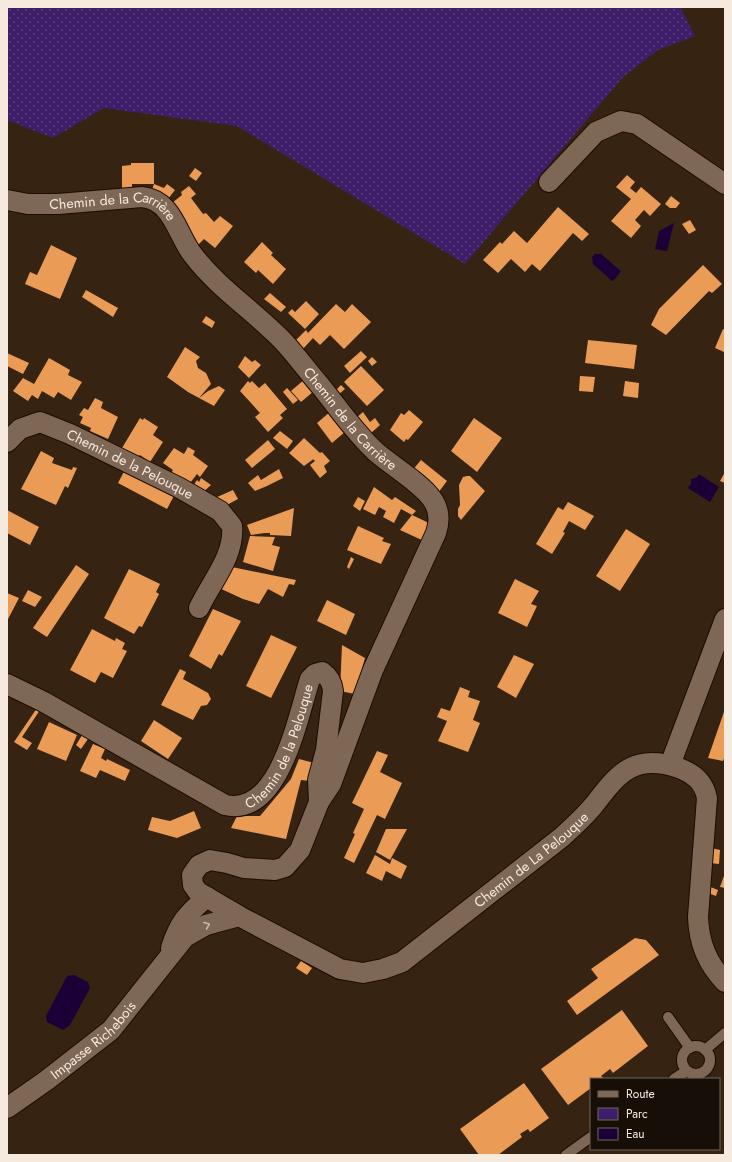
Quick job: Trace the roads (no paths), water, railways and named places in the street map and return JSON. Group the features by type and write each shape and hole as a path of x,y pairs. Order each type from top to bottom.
{"street":[{"path":"549,182 596,132 621,121 637,124 725,184"},
{"name":"Chemin de la Carrière","path":"7,200 28,204 58,204 142,197 151,198 161,203 169,212 191,253 205,271 283,340 361,436 376,452 429,494 436,505 439,519 436,533 373,670 331,784 319,802"},
{"name":"Chemin de la Pelouque","path":"7,442 20,429 30,424 40,422 70,434 151,474 220,511 232,526 232,540 226,558 199,608"},
{"path":"670,765 725,619"},
{"name":"Chemin de la Pelouque","path":"7,684 44,702 225,805 234,807 258,799 273,779 292,742 310,678 315,674 322,672 328,677 332,684 332,691 326,750 318,780 319,802 300,850 285,867 275,870 244,868 210,860 199,865"},
{"name":"Chemin de La Pelouque","path":"199,865 192,875 193,885 198,892 239,916 340,969 363,973 383,969 402,962 562,837 583,817 614,779 624,770 635,764 646,763 670,765 695,776 701,782 706,791 708,804 698,917 699,933 702,948 709,961 725,982"},
{"name":"Impasse Richebois","path":"168,960 177,930 191,911 207,897"},
{"name":"Impasse Richebois","path":"7,1108 47,1080 111,1030 185,937 206,925 239,916"}],"lane":[{"path":"668,1017 690,1048"},
{"path":"705,1050 725,1034"},
{"path":"676,1078 686,1071 699,1074 707,1069 710,1061 705,1050 699,1047 690,1048 686,1051 682,1058 686,1071"},
{"path":"566,1155 590,1139"}],"water":[{"path":"674,223 667,251 655,249 659,231"},
{"path":"595,254 601,254 621,271 614,280 612,281 593,264 592,257"},
{"path":"699,474 719,487 710,502 688,488 691,484 691,479 696,478"},
{"path":"74,975 88,982 90,988 70,1025 63,1030 47,1022 46,1016 67,976"}]}
